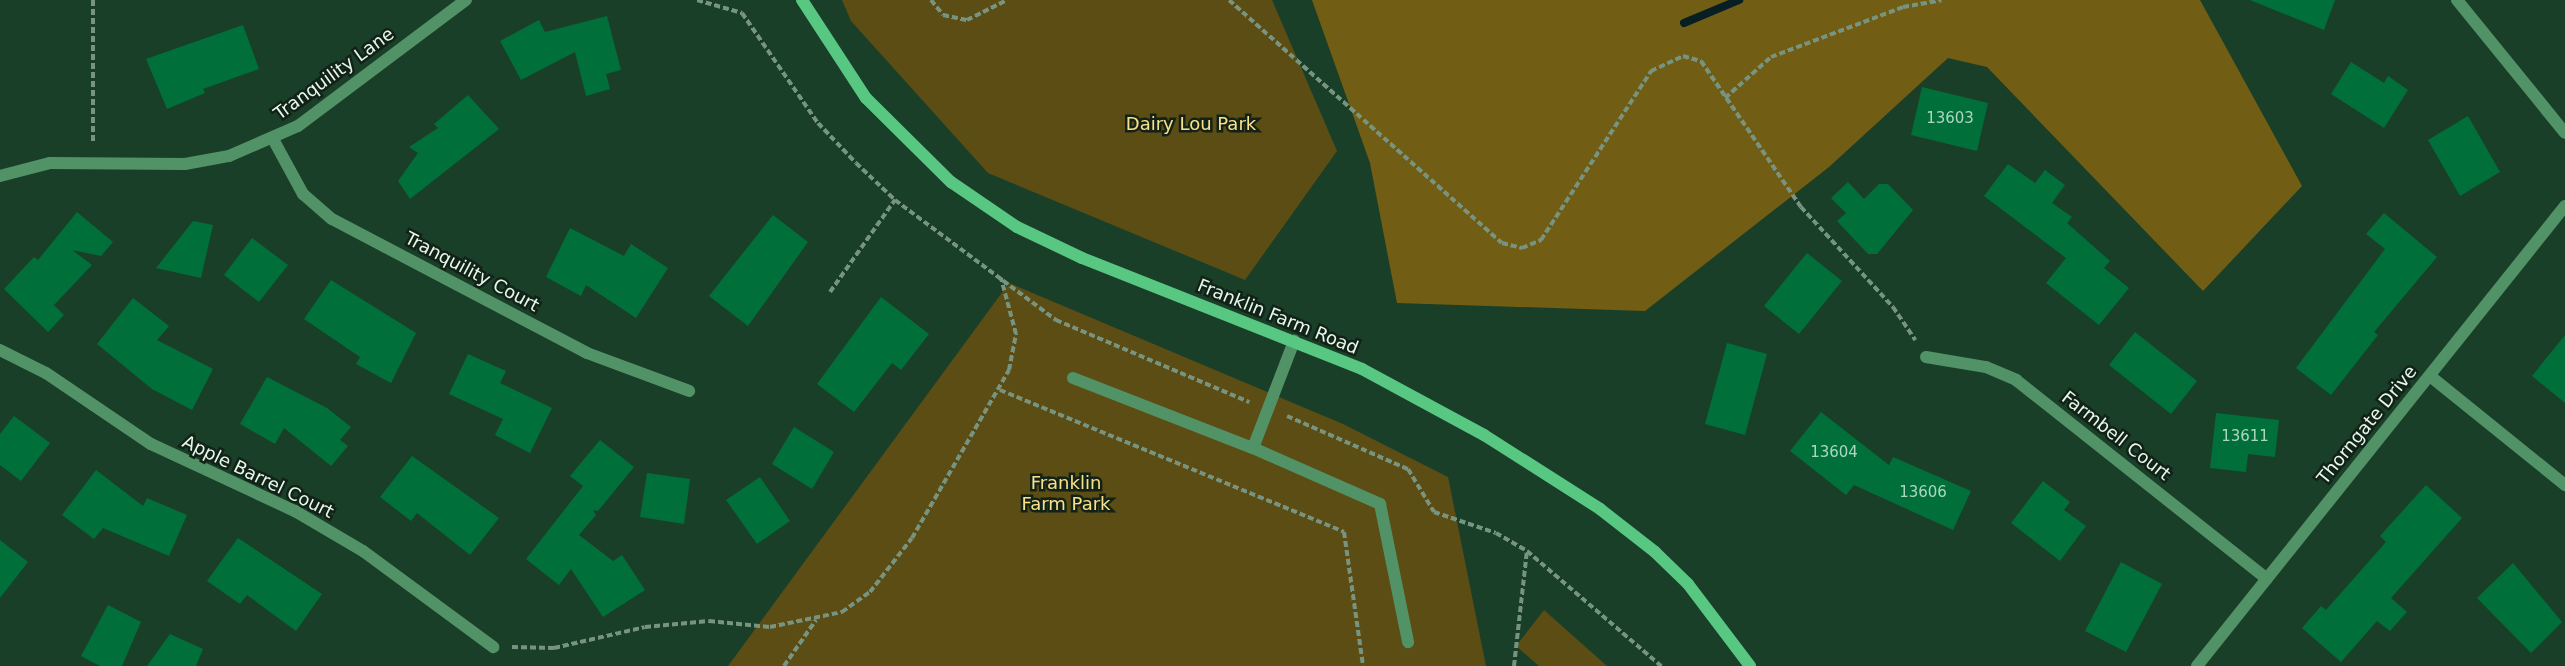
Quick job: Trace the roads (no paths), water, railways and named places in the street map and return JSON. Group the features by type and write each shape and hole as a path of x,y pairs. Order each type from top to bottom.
{"main road":[{"name":"Franklin Farm Road","path":"802,0 866,98 905,142 961,188 1017,227 1082,258 1293,341 1427,403 1600,509 1688,584 1750,666"}],"street":[{"name":"Tranquility Lane","path":"0,176 50,163 93,160 185,164 273,139 466,0"},
{"path":"2457,0 2565,133"},
{"name":"Tranquility Court","path":"273,139 303,194 332,219 587,353 689,391"},
{"name":"Thorngate Drive","path":"2197,666 2565,206"},
{"path":"1253,448 1270,409 1293,341"},
{"name":"Apple Barrel Court","path":"0,350 46,373 150,444 295,511 363,551 493,647"},
{"name":"Farmbell Court","path":"1926,357 1986,367 2016,380 2267,579"},
{"path":"2430,376 2565,485"},
{"path":"1073,378 1253,448 1380,504 1408,642"}],"waterway":[{"path":"1684,23 1739,0"}],"park label":[{"name":"Dairy Lou Park","path":"1191,124"},
{"name":"Franklin Farm Park","path":"1066,494"}]}
